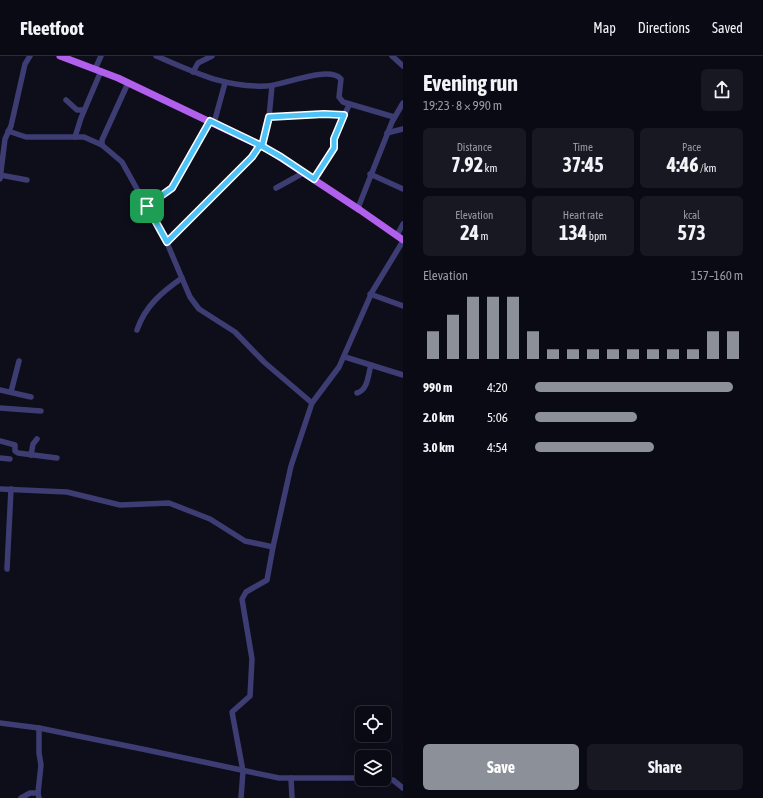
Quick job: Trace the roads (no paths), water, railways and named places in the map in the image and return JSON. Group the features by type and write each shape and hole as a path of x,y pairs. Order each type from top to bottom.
{"main road":[{"path":"60,56 128,83 261,146 305,172 397,235 403,241"}],"street":[{"path":"0,179 5,134 11,126 25,64 30,56"},
{"path":"75,137 98,70 101,56"},
{"path":"156,56 193,72 225,83 272,86 308,76 333,74 341,80 340,99 349,104 394,117"},
{"path":"193,72 198,63 212,56"},
{"path":"392,56 403,66"},
{"path":"102,145 102,140 128,83"},
{"path":"147,206 172,188 212,122 225,83"},
{"path":"167,242 252,157 261,146 269,117 272,86"},
{"path":"66,100 77,110 84,110"},
{"path":"358,208 387,133 394,117 403,103"},
{"path":"314,179 334,148 334,139 349,104"},
{"path":"269,117 324,114 344,115"},
{"path":"387,133 403,129"},
{"path":"5,134 26,137 75,137 92,140 102,145 122,162 167,242 194,305 235,332 264,362 312,403"},
{"path":"276,188 305,172"},
{"path":"370,174 403,189"},
{"path":"0,175 27,180"},
{"path":"397,235 403,224"},
{"path":"241,798 243,771 232,712 251,694 252,659 242,599 246,592 267,580 293,461 312,403 335,374 345,357 370,294 403,241"},
{"path":"137,330 144,313 154,301 163,292 182,278"},
{"path":"370,294 403,306"},
{"path":"345,357 403,375"},
{"path":"11,392 19,361"},
{"path":"357,393 361,392 365,388 371,365"},
{"path":"0,390 32,397"},
{"path":"0,408 41,411"},
{"path":"31,455 32,444 37,439"},
{"path":"0,442 15,445 18,453 57,458"},
{"path":"0,458 10,459"},
{"path":"0,489 67,492 120,505 169,503 210,519 245,541 273,547"},
{"path":"7,569 11,489"},
{"path":"0,723 39,728 279,778 355,778"},
{"path":"21,798 30,793 38,796 41,765 39,753 39,728"},
{"path":"291,778 292,798"},
{"path":"391,780 403,788"}]}
